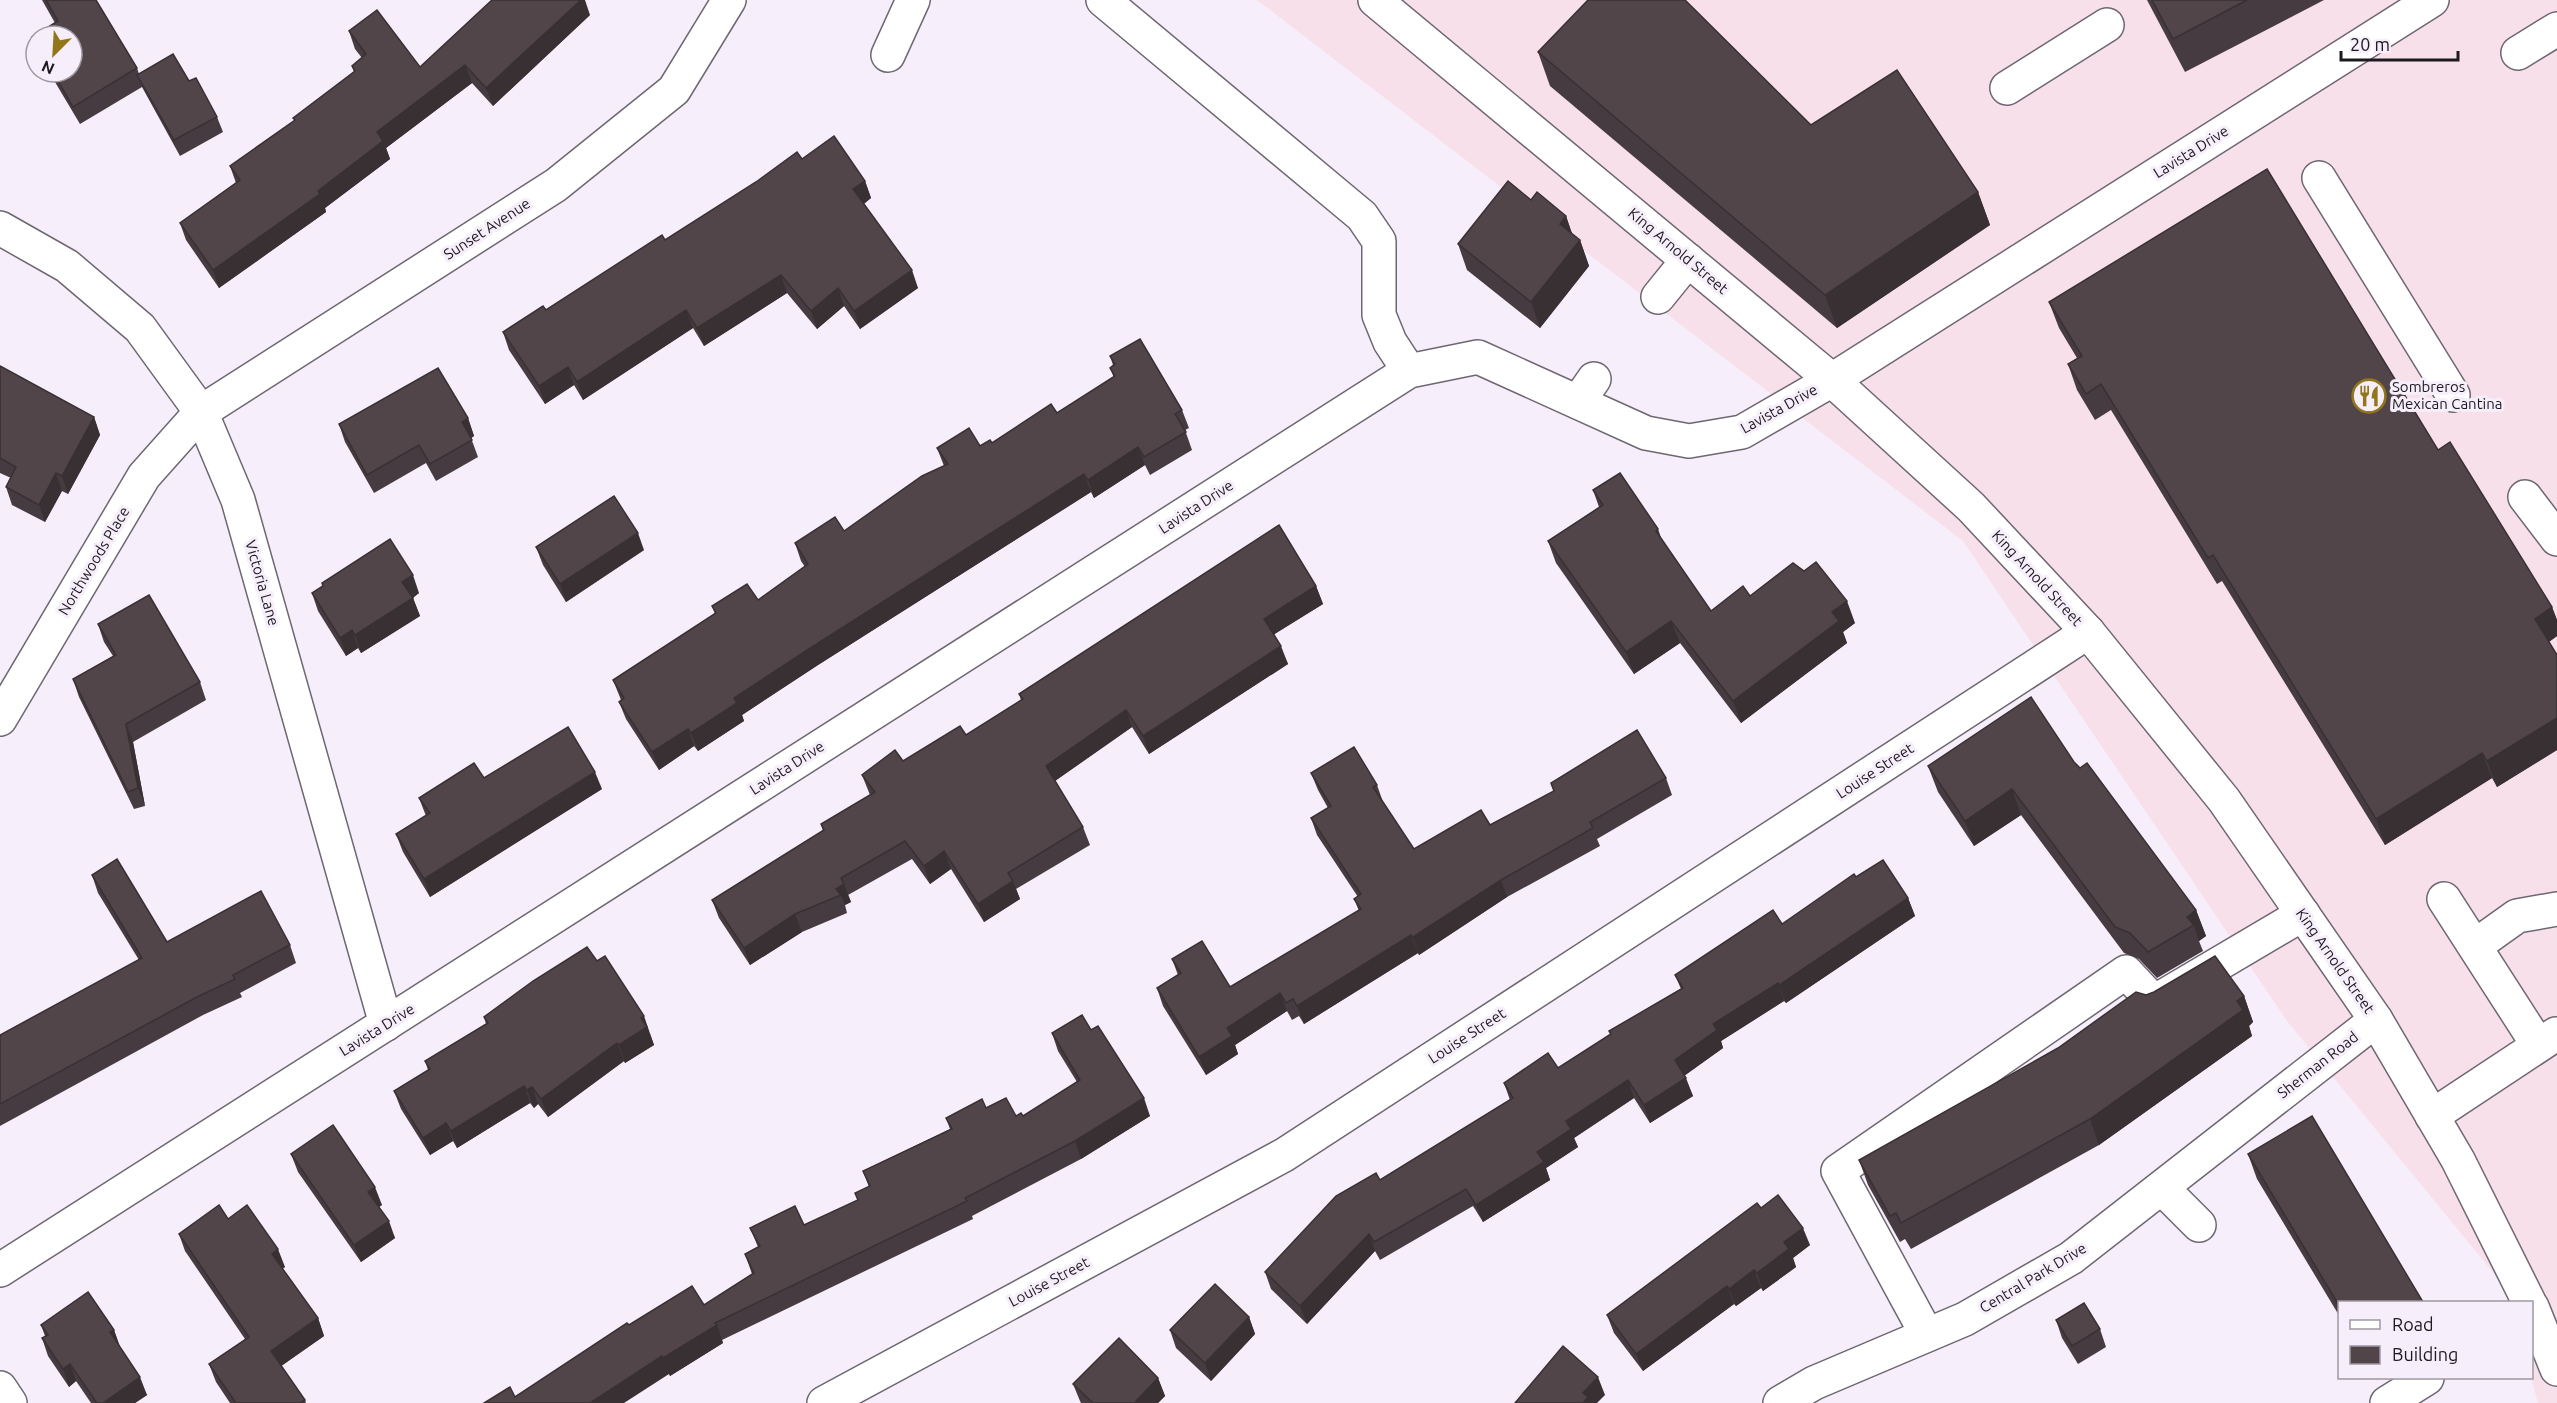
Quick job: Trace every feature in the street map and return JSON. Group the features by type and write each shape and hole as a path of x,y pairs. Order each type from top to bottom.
{"street":[{"name":"Sunset Avenue","path":"201,412 556,185 674,90 727,0"},
{"path":"888,54 913,0"},
{"path":"1102,0 1362,216 1379,242 1379,315 1390,342 1409,371"},
{"name":"King Arnold Street","path":"1375,0 1832,380 1971,507 2088,632 2224,800 2376,1020 2458,1160 2528,1301"},
{"name":"Lavista Drive","path":"0,1270 1409,371 1478,357 1586,391 1646,433 1689,441 1742,432 1832,380 2432,0"},
{"path":"2007,88 2107,25"},
{"path":"2518,53 2557,29"},
{"path":"2319,178 2453,395"},
{"name":"Victoria Lane","path":"0,228 67,266 140,328 201,412 238,500 386,1024"},
{"path":"1658,297 1689,260"},
{"name":"Northwoods Place","path":"0,719 144,476 201,412"},
{"path":"2525,497 2557,539"},
{"name":"Louise Street","path":"824,1403 1284,1155 2088,632"},
{"path":"2432,1116 2548,1040 2475,946 2444,899"},
{"path":"2475,946 2517,916 2557,909"},
{"path":"1927,1335 1838,1170 2126,972 2154,1002 2303,914"},
{"name":"Sherman Road","path":"2261,1110 2376,1020"},
{"name":"Central Park Drive","path":"1780,1403 1814,1383 1965,1319 2071,1258 2261,1110"},
{"path":"2162,1188 2199,1225"},
{"name":"King Arnold Street","path":"2533,1313 2557,1369"},
{"path":"2387,1403 2424,1379"},
{"path":"0,1388 10,1403"}],"shaded area":[{"path":"1257,0 2557,0 2557,1403 2538,1403 2531,1379 2533,1301 2510,1301 2505,1287 2287,1021 1963,541"}],"building":[{"path":"46,0 96,0 137,68 73,107 60,84 84,84 84,24 53,24 58,21"},
{"path":"492,0 581,0 486,88 465,65 377,132 383,141 318,191 320,194 213,270 180,223 240,180 230,166 295,120 293,118 355,71 352,66 366,54 349,31 377,10 420,67"},
{"path":"1588,0 1685,0 1811,125 1897,70 1978,192 1825,295 1538,52"},
{"path":"2152,0 2247,0 2173,39"},
{"path":"173,54 189,81 196,78 217,117 174,140 137,75"},
{"path":"834,136 865,181 853,189 912,270 854,311 838,288 811,311 781,275 697,328 686,310 577,382 568,367 539,386 503,332 543,306 546,310 662,235 665,240 756,182 797,152 802,159"},
{"path":"2267,169 2438,450 2450,442 2552,607 2535,619 2557,655 2557,718 2487,761 2482,753 2376,819 2213,555 2208,558 2101,384 2086,394 2068,364 2082,356 2049,302"},
{"path":"1508,181 1531,200 1537,192 1566,216 1560,224 1580,240 1531,302 1458,244"},
{"path":"1140,339 1182,410 1175,414 1186,432 1144,457 1138,447 1088,480 1084,474 734,698 737,703 691,733 688,729 652,752 619,702 624,698 613,680 716,613 712,606 747,584 758,600 808,564 795,543 835,517 844,531 922,476 948,464 937,448 969,428 980,446 990,440 992,443 1051,404 1057,413 1115,376 1110,368 1115,364 1110,356"},
{"path":"0,366 94,417 62,476 56,473 39,505 6,487 16,467 0,458"},
{"path":"438,368 468,418 462,422 472,440 430,464 419,445 367,475 339,424"},
{"path":"1620,473 1658,529 1656,531 1711,611 1743,586 1750,596 1793,563 1804,571 1816,562 1847,601 1832,612 1839,621 1733,701 1671,621 1626,652 1548,541 1603,505 1593,490"},
{"path":"614,496 638,533 560,584 536,547"},
{"path":"1279,525 1316,586 1264,619 1281,646 1143,736 1126,710 1046,766 1083,827 1008,873 1013,881 978,904 944,851 924,866 905,841 841,878 844,884 836,889 841,895 795,914 744,948 712,900 824,830 821,824 875,792 862,775 895,750 903,761 960,726 966,735 1023,699 1019,694"},
{"path":"390,539 413,575 402,582 413,598 355,635 352,630 340,638 312,593 323,586 322,583"},
{"path":"149,595 200,682 126,724 138,788 128,792 73,679 116,655 98,624"},
{"path":"2031,697 2074,762 2080,768 2087,763 2196,910 2187,917 2194,925 2148,952 2130,933 2115,927 2012,789 1965,821 1928,766"},
{"path":"568,727 595,772 424,879 396,834 430,813 419,798 474,763 484,778"},
{"path":"1637,730 1666,778 1590,822 1593,828 1501,880 1413,937 1411,935 1297,1006 1293,999 1286,1003 1280,993 1227,1028 1232,1036 1199,1057 1157,988 1181,973 1172,959 1202,941 1230,987 1361,909 1354,899 1361,894 1311,818 1331,806 1311,773 1354,747 1377,785 1373,787 1414,849 1481,810 1490,825 1554,791 1551,783"},
{"path":"117,859 167,942 261,891 290,945 233,975 235,979 197,997 0,1104 0,1035 142,958 92,875"},
{"path":"1883,860 1908,898 1779,985 1778,983 1713,1024 1717,1030 1675,1060 1686,1078 1644,1105 1628,1080 1566,1121 1571,1129 1537,1152 1544,1162 1476,1205 1466,1189 1374,1242 1369,1234 1300,1306 1265,1272 1336,1196 1376,1173 1380,1180 1513,1098 1504,1083 1548,1053 1558,1068 1611,1034 1609,1031 1683,988 1675,975 1773,910 1782,924 1854,874 1856,877"},
{"path":"587,947 597,961 605,956 644,1016 641,1018 647,1027 619,1045 617,1043 541,1099 532,1087 527,1090 524,1086 451,1131 446,1123 423,1138 394,1091 430,1069 425,1061 488,1023 484,1017 533,981"},
{"path":"2215,956 2244,996 2237,1001 2243,1010 2090,1119 1901,1223 1896,1213 1890,1216 1859,1160 2058,1048 2136,992 2146,995 2154,992"},
{"path":"1082,1015 1091,1030 1098,1026 1144,1098 1075,1141 965,1198 967,1201 715,1323 717,1325 663,1358 662,1356 590,1403 484,1403 510,1387 515,1397 627,1323 629,1325 692,1286 704,1305 754,1273 745,1254 760,1246 750,1228 795,1206 804,1225 858,1200 855,1193 870,1186 863,1171 952,1129 946,1118 982,1099 986,1108 1006,1098 1016,1116 1021,1113 1023,1116 1080,1080 1052,1033"},
{"path":"2312,1116 2422,1301 2338,1301 2338,1304 2248,1154"},
{"path":"333,1125 375,1187 368,1192 389,1221 354,1245 291,1154"},
{"path":"1778,1195 1803,1228 1784,1242 1789,1249 1757,1273 1754,1270 1729,1289 1727,1286 1636,1354 1607,1315 1757,1203 1761,1208"},
{"path":"219,1205 228,1219 247,1205 278,1249 272,1254 318,1318 271,1351 305,1400 300,1403 236,1403 209,1364 249,1337 179,1234"},
{"path":"1215,1284 1249,1317 1205,1363 1170,1330"},
{"path":"88,1292 114,1330 110,1332 140,1377 103,1403 97,1403 70,1364 63,1369 42,1338 48,1335 41,1325"},
{"path":"2084,1303 2100,1329 2072,1346 2056,1320"},
{"path":"1119,1338 1158,1378 1136,1401 1138,1403 1093,1403 1073,1384"},
{"path":"1563,1346 1598,1377 1583,1393 1588,1397 1583,1403 1515,1403"}],"place":[{"name":"Sombreros Mexican Cantina","path":"2369,396"}]}
